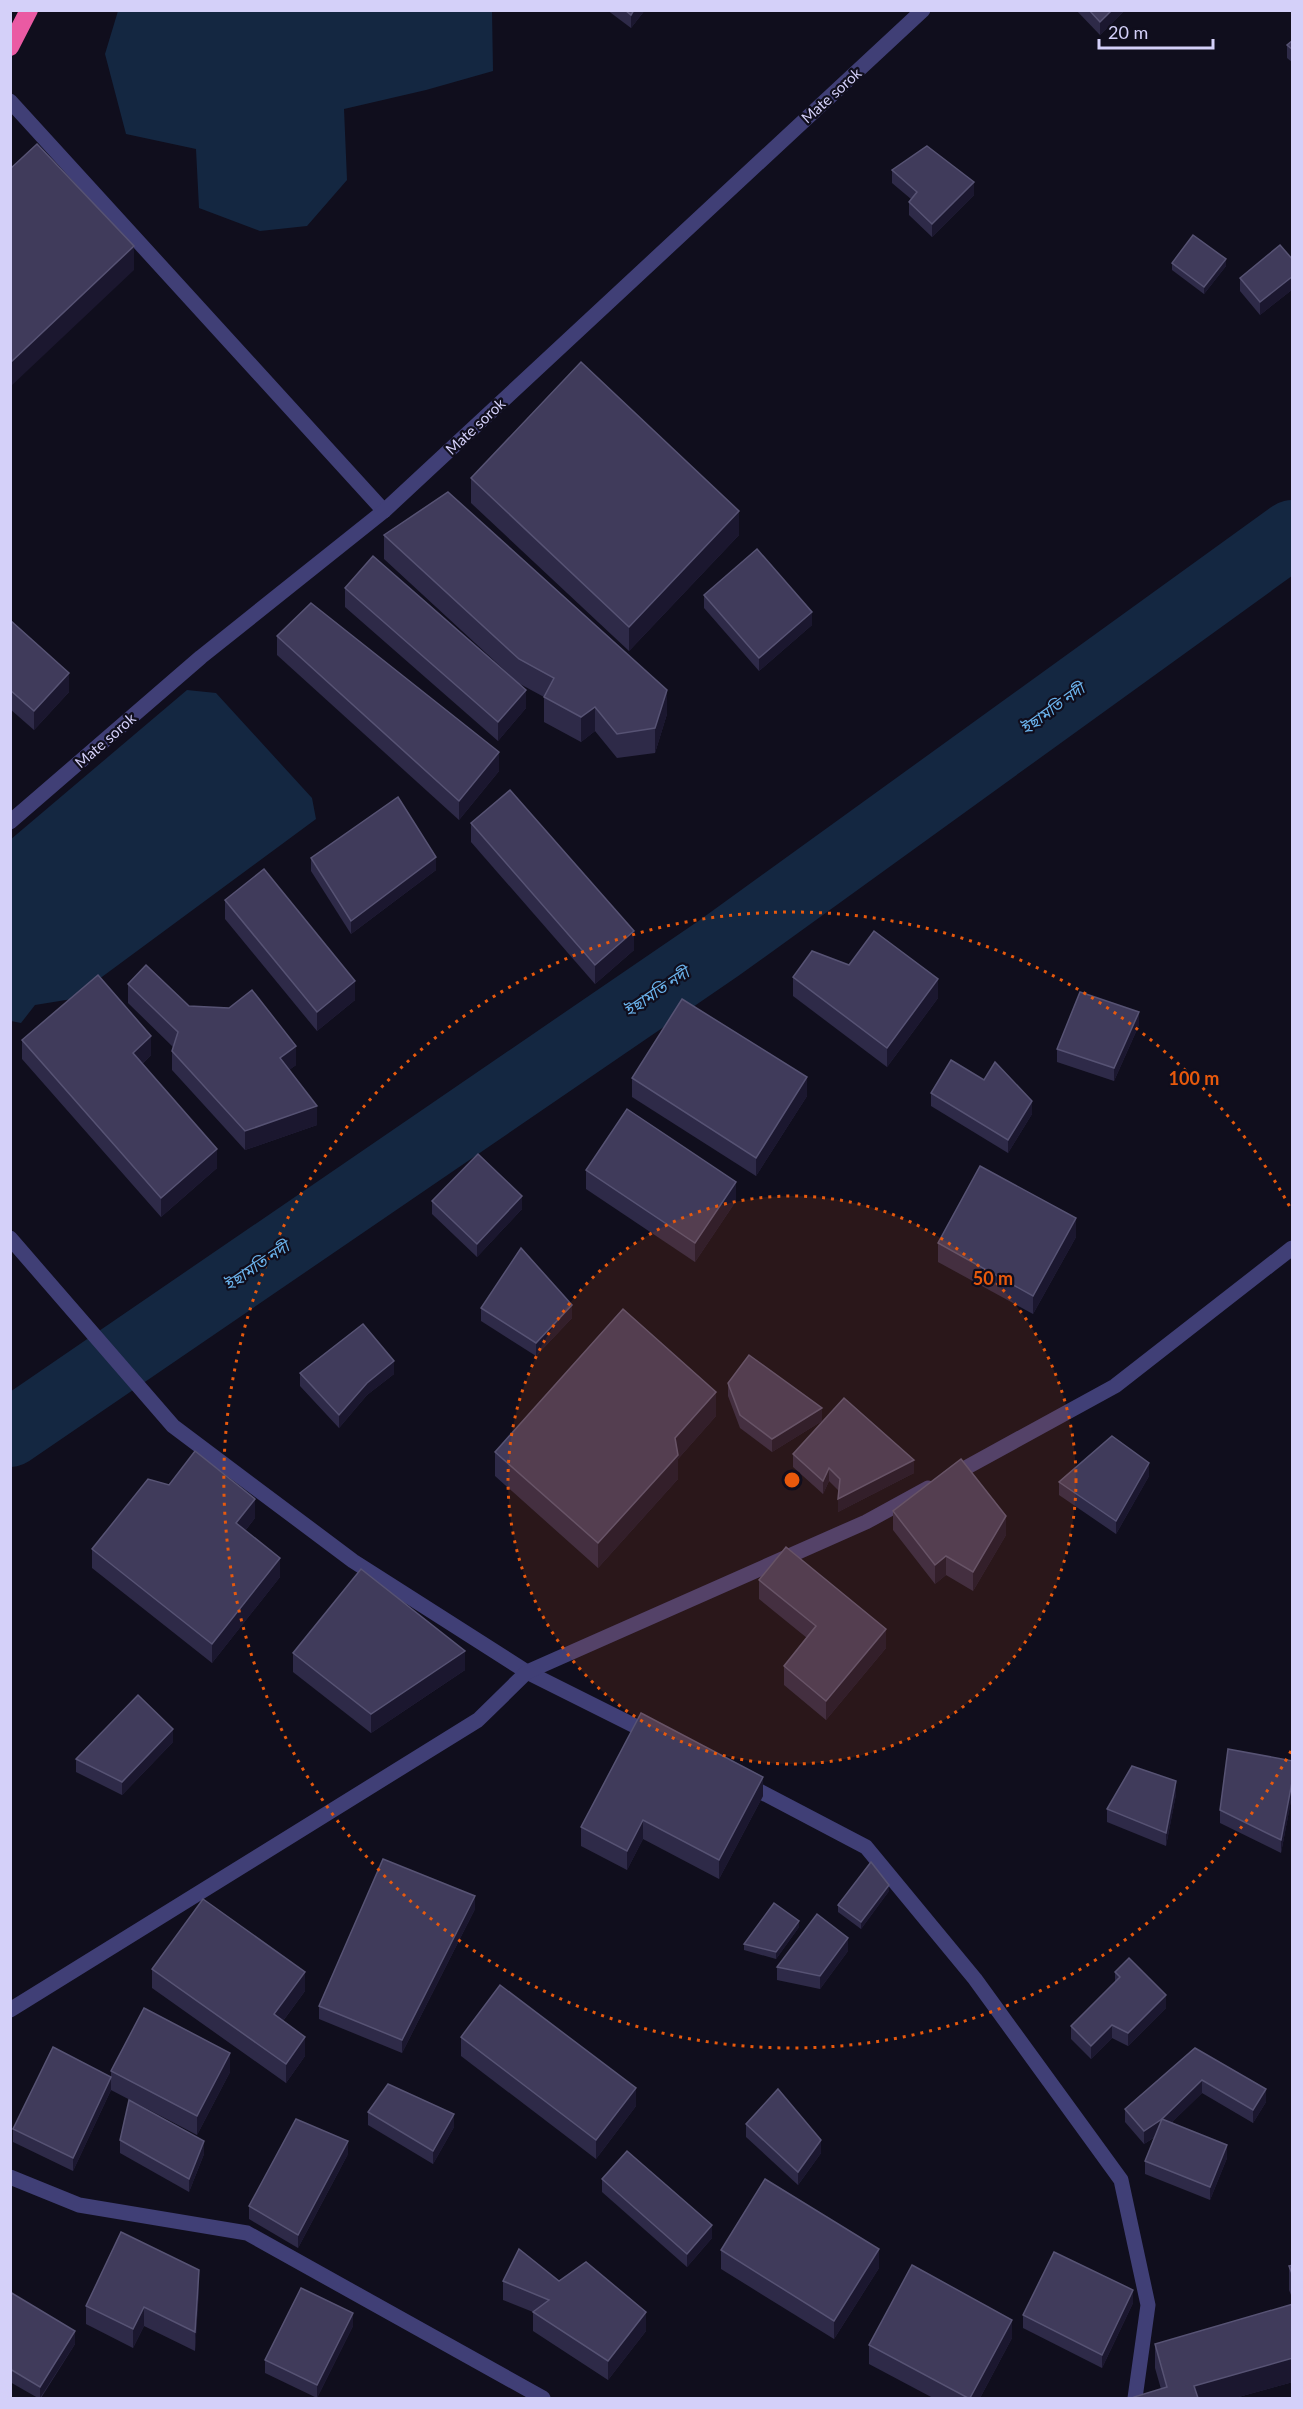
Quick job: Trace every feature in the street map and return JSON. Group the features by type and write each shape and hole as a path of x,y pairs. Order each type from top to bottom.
{"highway":[{"path":"10,47 29,10"}],"street":[{"name":"Mate sorok","path":"10,822 201,657 384,511 923,10"},
{"path":"10,101 384,511"},
{"path":"10,1238 61,1293 173,1426 353,1561 527,1672 668,1742"},
{"path":"10,2010 478,1720 527,1672 866,1522 1115,1386 1293,1248"},
{"path":"730,1775 866,1847 975,1980 1121,2180 1148,2306 1135,2398"},
{"path":"10,2176 79,2205 247,2234 543,2398"}],"water":[{"path":"118,11 492,11 493,71 426,90 344,109 347,180 307,226 260,231 199,208 196,149 126,134 105,54"},
{"path":"187,690 216,693 312,798 316,819 72,999 35,1005 21,1023 11,1021 10,840"}],"building":[{"path":"1089,10 1112,10 1100,22"},
{"path":"1293,40 1293,50 1287,45"},
{"path":"37,144 134,246 10,363 10,169"},
{"path":"927,146 974,182 932,224 909,202 917,192 892,170"},
{"path":"1193,235 1226,259 1204,287 1172,263"},
{"path":"1280,245 1293,260 1293,276 1260,302 1240,278"},
{"path":"581,362 739,511 629,627 471,478"},
{"path":"448,492 667,690 655,728 617,734 595,707 581,717 544,697 554,678 519,659 384,535"},
{"path":"757,549 812,612 759,658 704,595"},
{"path":"373,556 526,690 498,722 345,588"},
{"path":"311,603 499,752 459,801 277,636"},
{"path":"10,620 69,673 34,711 10,690"},
{"path":"510,790 634,931 595,965 471,823"},
{"path":"398,797 436,857 351,921 311,858"},
{"path":"264,869 355,981 317,1012 225,900"},
{"path":"874,931 938,979 887,1048 793,977 812,951 849,965"},
{"path":"146,965 189,1006 229,1008 252,990 296,1046 280,1058 317,1106 245,1131 172,1051 178,1032 128,984"},
{"path":"98,975 151,1036 133,1053 217,1149 161,1198 22,1040"},
{"path":"1080,992 1139,1012 1114,1068 1057,1049"},
{"path":"682,999 807,1077 756,1158 632,1078"},
{"path":"951,1060 984,1080 995,1062 1032,1101 1008,1140 931,1093"},
{"path":"627,1109 736,1182 695,1243 586,1170"},
{"path":"478,1154 522,1196 477,1244 432,1201"},
{"path":"980,1166 1076,1218 1033,1296 938,1243"},
{"path":"521,1248 572,1305 536,1343 481,1308"},
{"path":"623,1309 716,1392 675,1438 678,1455 598,1543 495,1452"},
{"path":"363,1324 394,1361 367,1383 339,1415 300,1373"},
{"path":"749,1355 822,1408 772,1439 740,1415 728,1383"},
{"path":"844,1398 914,1460 838,1499 840,1479 829,1468 823,1481 793,1454"},
{"path":"1112,1436 1149,1463 1116,1521 1059,1482"},
{"path":"195,1451 255,1499 236,1523 280,1558 212,1644 92,1549 148,1479 169,1485"},
{"path":"961,1459 1006,1516 973,1572 946,1556 935,1565 893,1511"},
{"path":"786,1547 886,1629 826,1701 784,1666 816,1626 759,1580"},
{"path":"361,1569 465,1651 371,1714 293,1653"},
{"path":"138,1695 173,1729 122,1782 76,1759"},
{"path":"641,1713 763,1777 719,1860 643,1820 627,1851 581,1827"},
{"path":"1228,1749 1293,1761 1293,1777 1281,1840 1220,1810"},
{"path":"1132,1766 1176,1781 1166,1833 1107,1809"},
{"path":"383,1859 475,1896 402,2040 319,2006"},
{"path":"871,1862 889,1885 861,1922 838,1905"},
{"path":"203,1899 305,1972 274,2014 305,2037 286,2064 152,1969"},
{"path":"774,1903 799,1921 776,1952 744,1944"},
{"path":"817,1914 848,1938 820,1976 777,1967"},
{"path":"1129,1958 1166,1995 1128,2033 1112,2025 1091,2046 1071,2026 1120,1977 1115,1972"},
{"path":"500,1985 636,2088 596,2140 461,2037"},
{"path":"144,2008 230,2053 197,2116 111,2071"},
{"path":"53,2047 111,2077 73,2158 13,2129"},
{"path":"1195,2048 1266,2089 1253,2110 1202,2080 1162,2119 1144,2131 1125,2109"},
{"path":"388,2084 454,2114 433,2151 368,2112"},
{"path":"778,2089 821,2140 798,2172 746,2124"},
{"path":"129,2100 204,2141 189,2179 120,2140"},
{"path":"296,2119 348,2141 298,2235 249,2206"},
{"path":"1162,2119 1227,2145 1210,2187 1145,2161"},
{"path":"627,2151 712,2225 687,2254 602,2179"},
{"path":"765,2179 879,2249 834,2321 721,2250"},
{"path":"121,2232 199,2270 195,2332 144,2307 133,2329 86,2306"},
{"path":"519,2249 559,2281 586,2262 646,2312 608,2361 533,2312 549,2300 503,2281"},
{"path":"1054,2252 1133,2290 1102,2355 1023,2315"},
{"path":"912,2265 1012,2320 970,2398 869,2345"},
{"path":"301,2288 353,2313 317,2385 265,2360"},
{"path":"10,2292 75,2331 40,2387 10,2369"},
{"path":"1293,2304 1293,2358 1194,2386 1198,2398 1134,2398 1167,2387 1155,2344"}],"waterway":[{"name":"ইছামতি নদী","path":"10,1433 719,948 1292,534"}]}
